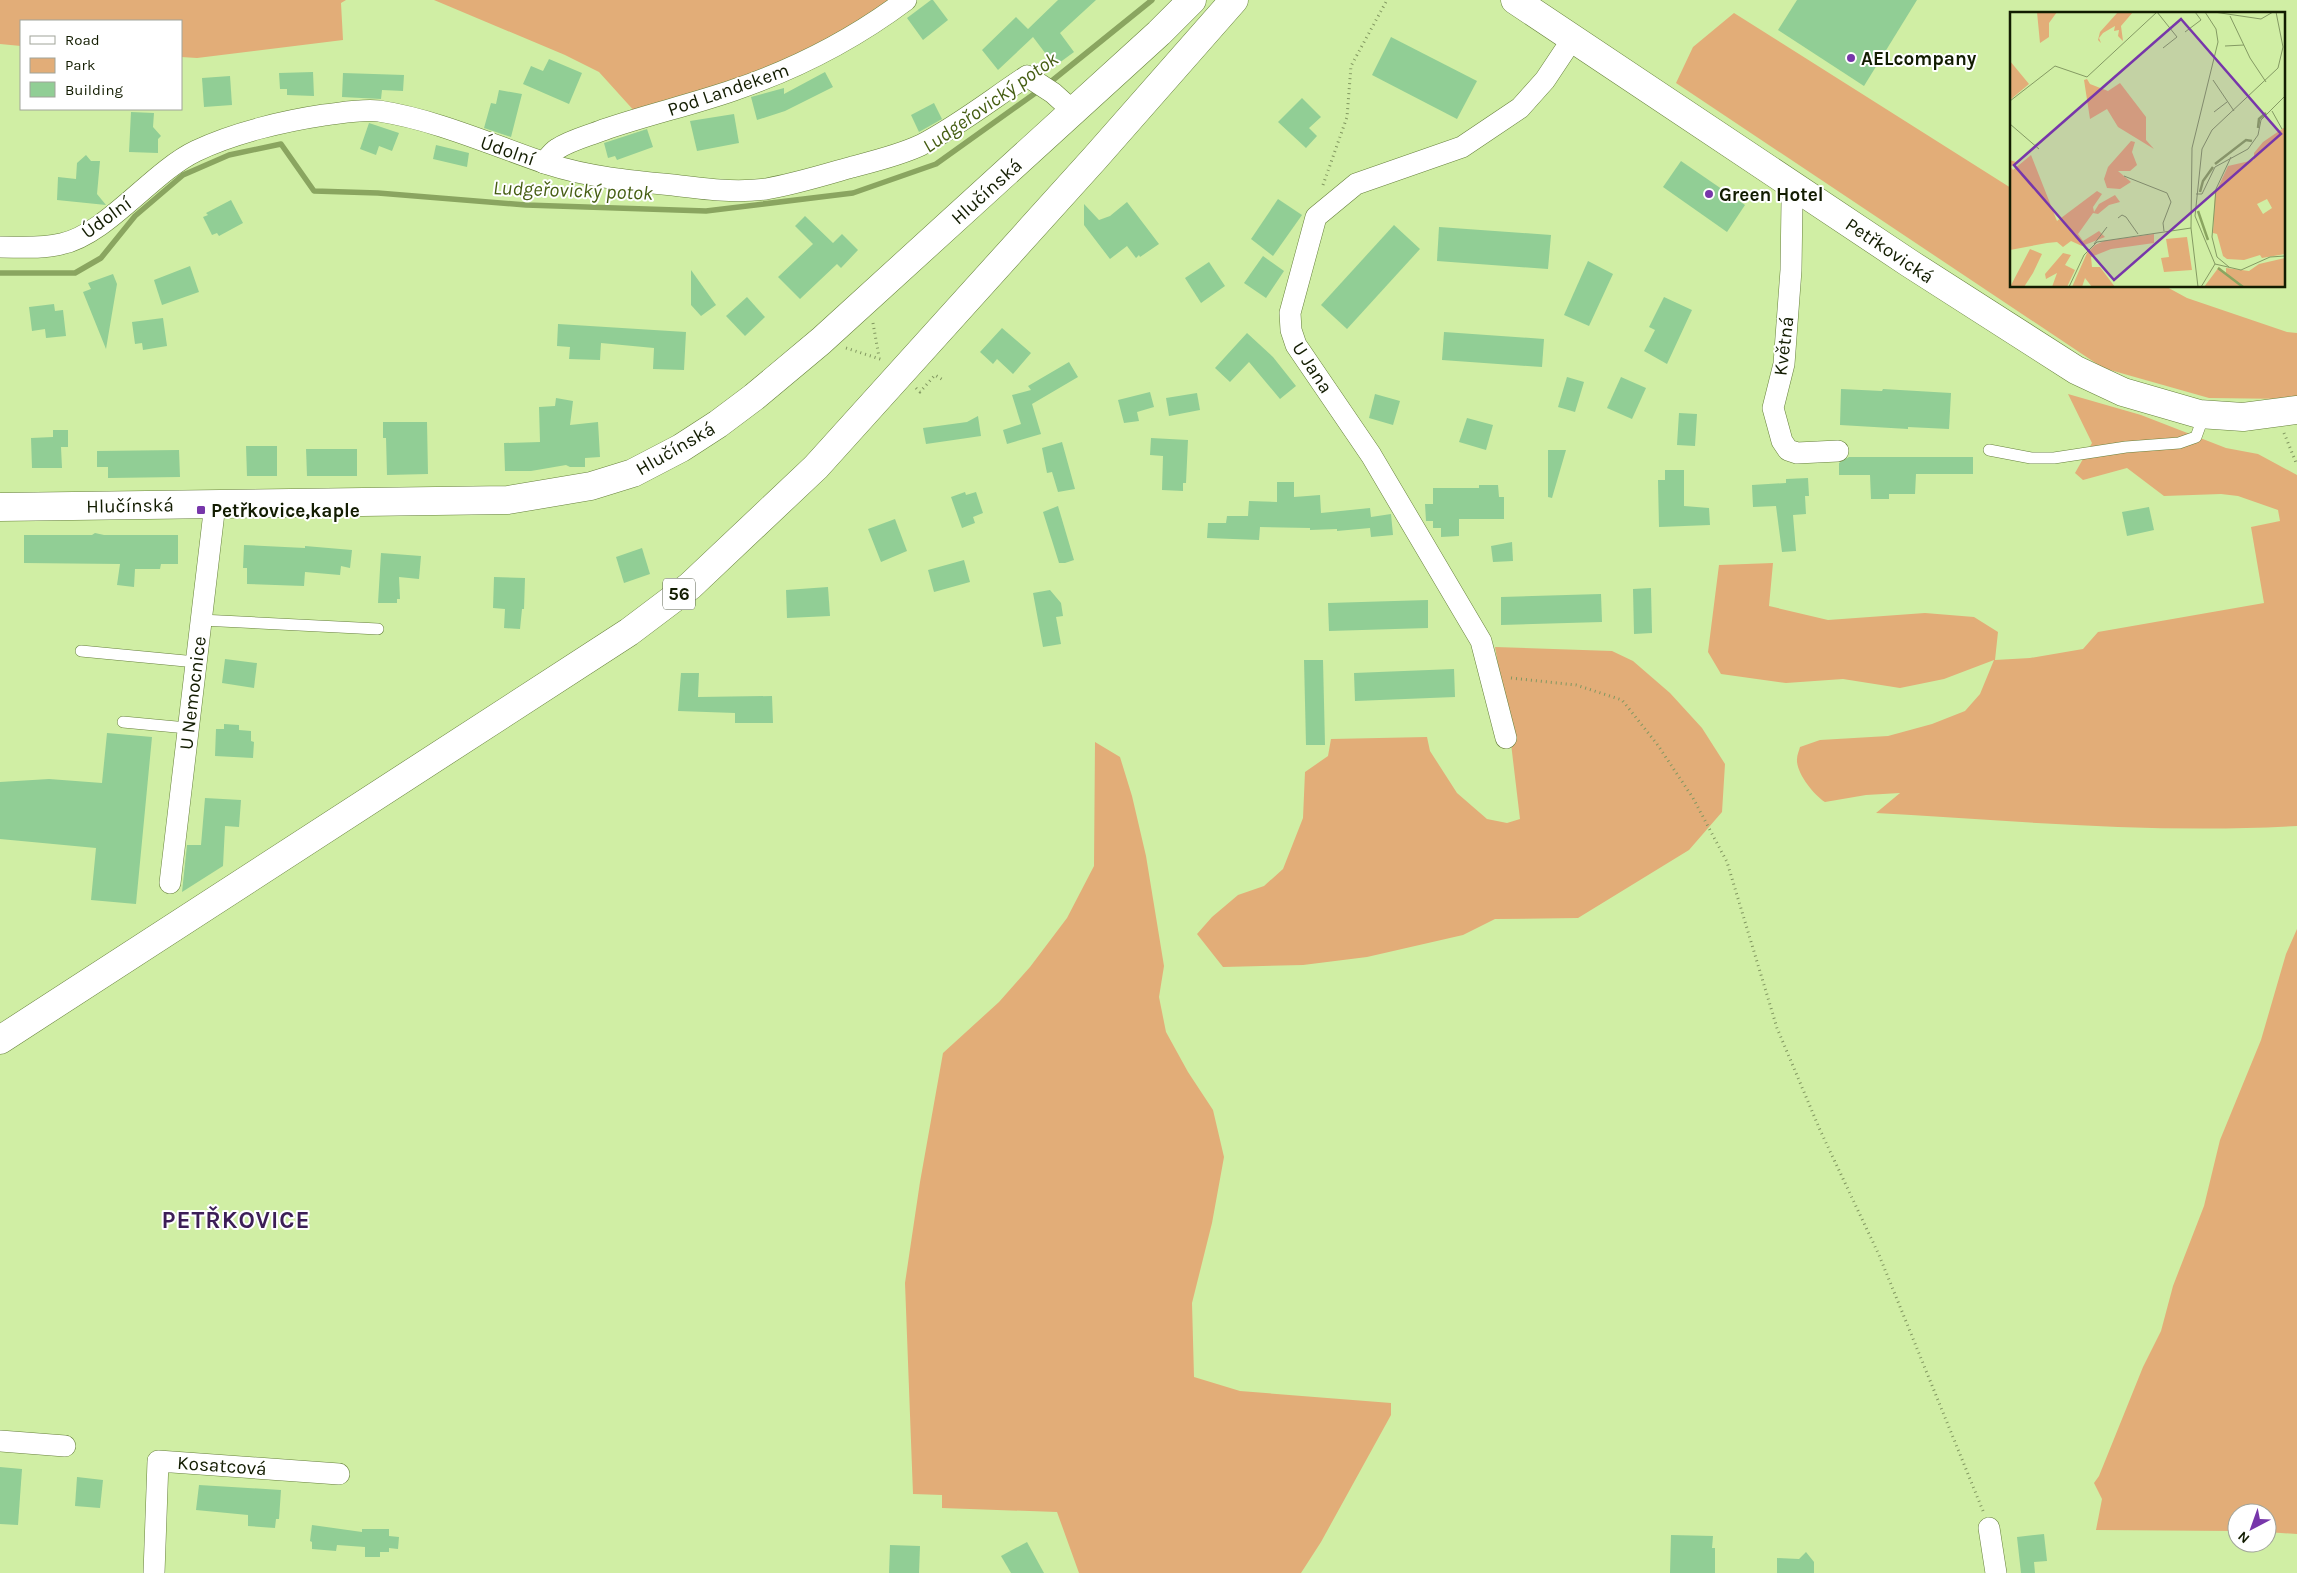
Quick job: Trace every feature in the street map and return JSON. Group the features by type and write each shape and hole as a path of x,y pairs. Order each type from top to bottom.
{"street":[{"name":"Pod Landekem","path":"544,163 555,150 569,142 639,118 734,91 786,71 834,48 882,18 906,0"},
{"name":"Hlučínská","path":"0,507 508,500 591,486 633,474 681,448 754,397 822,341 1159,33 1192,0"},
{"name":"56","path":"0,1040 628,632 690,586 823,460 1096,158 1234,0"},
{"name":"Petřkovická","path":"1515,0 1796,188 2070,366 2123,392 2172,408 2204,415 2229,418 2287,412"},
{"path":"1316,217 1356,184 1462,147 1520,108 1545,80 1573,38"},
{"name":"Údolní","path":"0,247 33,248 62,244 74,240 106,219 164,171 195,151 235,136 321,116 360,111 378,111 430,122 544,163 587,175 728,190 767,188 879,160 918,146 938,135 1027,76 1046,88 1073,111"},
{"name":"Květná","path":"1796,188 1792,202 1791,270 1784,364 1773,408 1782,441 1788,450 1797,453 1838,451"},
{"name":"U Jana","path":"1316,217 1290,313 1291,330 1296,345 1371,455 1481,641 1506,738"},
{"name":"U Nemocnice","path":"170,883 215,504"},
{"path":"0,1441 65,1446"},
{"name":"Kosatcová","path":"154,1573 158,1461 339,1474"},
{"path":"1989,1528 1996,1573"}],"lane":[{"path":"1989,450 2017,456 2046,458 2126,447 2186,442 2196,437 2204,415"},
{"path":"201,620 378,629"},
{"path":"81,651 196,662"},
{"path":"123,722 187,728"}],"path":[{"path":"1316,217 1325,176 1347,116 1351,66 1387,0"},
{"path":"869,298 878,357"},
{"path":"822,341 878,357 889,365"},
{"path":"913,386 920,392 936,375 943,380"},
{"path":"2287,412 2297,465"},
{"path":"1490,675 1576,685 1622,700 1656,744 1693,798 1728,862 1777,1028 1820,1130 1879,1255 1989,1528"}],"green space":[{"path":"0,0 346,0 341,3 343,40 197,58 182,57 182,20 20,20 20,46 0,44"},
{"path":"434,0 895,0 781,65 637,114 599,72 565,55"},
{"path":"1734,13 2010,187 2010,288 2169,288 2187,298 2287,332 2297,333 2297,399 2209,398 2103,368 1676,83 1693,47"},
{"path":"2068,394 2141,415 2226,448 2258,454 2297,475 2297,826 2139,828 1876,813 1900,793 1866,795 1825,802 1811,789 1799,771 1797,759 1800,747 1820,740 1888,736 1932,724 1965,711 1980,694 1994,660 1944,679 1900,688 1843,679 1786,683 1721,674 1708,652 1719,565 1773,563 1769,606 1828,620 1925,613 1974,617 1998,632 1995,660 2030,658 2083,649 2098,632 2264,603 2251,527 2280,521 2278,510 2238,496 2221,494 2164,496 2127,468 2083,480 2075,473 2092,443"},
{"path":"1495,647 1612,651 1633,661 1670,693 1702,728 1725,764 1722,812 1689,850 1578,918 1495,919 1463,935 1367,957 1303,965 1223,967 1197,934 1212,917 1238,895 1264,886 1283,869 1303,818 1305,772 1328,756 1331,739 1427,737 1430,751 1457,793 1487,819 1507,823 1520,819 1510,735"},
{"path":"1095,742 1120,757 1132,796 1146,856 1164,966 1159,997 1166,1032 1188,1072 1213,1110 1224,1157 1212,1223 1192,1303 1194,1377 1240,1391 1391,1403 1391,1415 1321,1542 1301,1573 1079,1573 1057,1512 942,1508 942,1495 913,1494 905,1283 920,1182 943,1053 999,1002 1030,967 1067,918 1094,866"},
{"path":"2297,929 2297,1534 2277,1533 2277,1503 2227,1503 2227,1531 2096,1530 2102,1499 2094,1483 2099,1476 2143,1367 2161,1331 2173,1286 2204,1206 2220,1140 2261,1040 2286,954"}],"building":[{"path":"933,0 948,20 923,40 907,18"},
{"path":"1058,0 1096,0 1060,33 1074,52 1055,66 1033,37 998,70 982,50 1016,17 1028,29"},
{"name":"AELcompany","path":"1797,0 1917,0 1864,86 1778,30"},
{"path":"1391,37 1477,81 1457,119 1372,75"},
{"path":"549,59 582,73 569,104 523,84 531,66 543,71"},
{"path":"313,72 314,96 287,95 287,89 280,89 279,73"},
{"path":"825,72 833,87 785,111 757,120 751,97 784,88 784,94"},
{"path":"343,73 404,75 403,91 382,90 381,99 342,97"},
{"path":"230,76 232,105 204,107 202,78"},
{"path":"499,90 522,94 511,137 484,128 491,103 496,104"},
{"path":"1302,98 1321,117 1309,128 1317,136 1306,148 1278,122"},
{"path":"934,103 942,119 919,132 911,115"},
{"path":"131,112 154,113 153,127 161,136 158,139 158,153 129,152"},
{"path":"734,114 739,143 697,151 690,121"},
{"path":"369,123 399,133 392,151 379,146 376,155 360,149"},
{"path":"647,129 653,147 617,160 615,156 608,158 604,143"},
{"path":"436,145 469,153 467,167 433,159"},
{"path":"86,155 91,161 100,161 97,194 106,205 57,200 58,177 76,179 77,163"},
{"path":"1681,161 1745,205 1727,232 1663,187"},
{"path":"1278,199 1302,215 1273,256 1251,239"},
{"path":"231,200 243,223 219,236 217,233 212,235 203,217 208,215 206,213"},
{"path":"1127,202 1159,244 1136,258 1127,246 1110,259 1084,225 1084,204 1099,220 1110,216"},
{"path":"805,216 833,243 842,234 858,250 841,268 837,264 800,299 778,277 813,244 795,226"},
{"path":"1394,225 1420,249 1347,329 1321,305"},
{"path":"1439,227 1551,235 1548,269 1437,261"},
{"path":"1263,256 1284,271 1266,298 1244,283"},
{"path":"1588,261 1613,274 1589,326 1564,315"},
{"path":"1209,262 1225,286 1201,303 1185,278"},
{"path":"190,266 199,292 162,305 154,280"},
{"path":"691,270 716,305 701,316 691,305"},
{"path":"113,274 117,284 106,349 83,292 91,289 88,283"},
{"path":"747,297 765,317 745,336 726,316"},
{"path":"1664,297 1692,310 1667,364 1644,351 1655,330 1649,327"},
{"path":"54,304 55,311 63,310 66,336 46,338 45,329 32,331 29,307"},
{"path":"163,318 167,346 143,350 142,343 135,344 132,322"},
{"path":"558,324 686,332 684,370 653,369 654,348 601,343 600,360 569,359 570,347 557,346"},
{"path":"1002,328 1031,353 1013,374 997,359 993,364 980,352"},
{"path":"1444,332 1544,339 1542,367 1442,360"},
{"path":"1247,333 1273,357 1296,386 1280,399 1249,362 1230,382 1215,368"},
{"path":"1069,362 1078,377 1032,404 1041,434 1007,444 1003,430 1021,424 1012,395 1031,390 1028,386"},
{"path":"1567,377 1584,382 1575,412 1558,407"},
{"path":"1621,377 1646,388 1632,419 1607,408"},
{"path":"1841,389 1882,391 1883,389 1951,393 1949,429 1908,427 1908,429 1840,425"},
{"path":"1150,392 1154,407 1137,412 1139,421 1124,423 1118,400"},
{"path":"1197,393 1200,410 1169,416 1166,398"},
{"path":"1375,394 1400,401 1393,425 1369,418"},
{"path":"556,398 573,401 570,425 598,422 600,457 585,458 585,467 570,467 566,465 531,471 505,471 504,443 540,442 539,407 555,406"},
{"path":"1679,413 1697,414 1695,446 1677,445"},
{"path":"978,416 981,436 926,444 923,428 967,422"},
{"path":"1467,418 1493,425 1486,450 1459,442"},
{"path":"383,422 427,422 428,474 387,475 386,438 383,438"},
{"path":"53,430 68,430 68,447 61,447 62,468 32,468 31,438 53,437"},
{"path":"1151,438 1188,440 1186,483 1183,483 1183,491 1162,490 1163,456 1150,455"},
{"path":"1062,442 1075,489 1058,492 1052,472 1047,473 1042,448"},
{"path":"246,446 277,446 277,476 247,476"},
{"path":"306,449 357,449 357,476 307,476"},
{"path":"179,450 180,477 108,478 108,467 97,467 97,451"},
{"path":"1548,450 1566,450 1552,498 1548,497"},
{"path":"1849,457 1973,457 1973,474 1916,474 1915,494 1889,494 1889,499 1871,499 1870,475 1839,475 1839,463"},
{"path":"1665,470 1684,470 1684,506 1709,508 1710,525 1659,527 1658,480 1665,480"},
{"path":"1808,478 1809,496 1805,496 1806,514 1793,515 1796,551 1782,552 1776,506 1753,507 1752,485 1786,483 1786,479"},
{"path":"1277,482 1294,482 1294,497 1320,495 1321,513 1370,508 1371,517 1391,514 1393,535 1371,537 1370,528 1337,531 1337,529 1310,530 1310,528 1260,527 1259,540 1207,538 1208,523 1226,523 1227,516 1248,516 1249,501 1277,502"},
{"path":"1479,485 1498,485 1499,497 1504,497 1504,519 1459,519 1459,536 1441,537 1441,528 1433,528 1433,521 1426,521 1425,504 1433,504 1433,488 1479,488"},
{"path":"965,492 966,495 976,492 983,513 973,517 975,523 962,528 951,497"},
{"path":"1058,506 1074,560 1065,563 1059,563 1043,512"},
{"path":"2149,507 2154,530 2127,536 2122,512"},
{"path":"895,519 907,551 881,562 868,529"},
{"path":"95,533 104,535 178,535 178,564 161,564 160,569 135,569 134,587 117,585 120,564 24,563 24,535 92,535"},
{"path":"1512,542 1513,561 1493,562 1491,546"},
{"path":"244,545 305,548 305,546 352,550 350,568 341,566 340,575 305,572 304,586 247,584 247,568 243,568"},
{"path":"642,548 650,574 624,583 616,557"},
{"path":"381,553 421,556 419,579 399,577 400,599 397,599 397,603 378,603"},
{"path":"964,560 970,582 934,592 928,570"},
{"path":"494,577 525,578 524,609 522,609 520,629 504,628 505,609 493,608"},
{"path":"828,587 830,616 787,618 786,590"},
{"path":"1651,588 1652,633 1634,634 1633,589"},
{"path":"1050,590 1061,603 1063,616 1056,617 1061,644 1043,647 1033,593"},
{"path":"1601,594 1602,622 1501,625 1501,597"},
{"path":"1428,600 1428,628 1329,631 1328,603"},
{"path":"225,659 257,663 254,688 222,683"},
{"path":"1304,660 1323,660 1325,745 1306,745"},
{"path":"1454,669 1455,697 1355,701 1354,673"},
{"path":"681,673 699,673 698,697 772,696 773,723 735,723 735,713 678,711"},
{"path":"224,724 239,725 239,730 251,731 251,741 254,742 253,758 215,756 216,729 224,729"},
{"path":"107,733 152,737 136,904 91,900 96,848 0,839 0,782 49,779 102,783"},
{"path":"205,798 241,800 239,827 225,826 223,866 182,892 187,845 201,845"},
{"path":"0,1467 22,1469 18,1525 0,1524"},
{"path":"77,1477 103,1480 100,1508 75,1506"},
{"path":"199,1485 281,1490 279,1519 276,1519 275,1528 248,1526 248,1515 196,1510"},
{"path":"312,1525 362,1532 362,1529 389,1529 389,1536 399,1537 398,1549 389,1548 389,1552 380,1552 380,1557 365,1557 365,1547 337,1545 336,1551 312,1549 312,1542 310,1541"},
{"path":"2044,1534 2047,1561 2034,1562 2035,1573 2021,1573 2017,1537"},
{"path":"1671,1535 1713,1536 1712,1548 1715,1548 1715,1573 1670,1573"},
{"path":"1027,1542 1044,1573 1011,1573 1001,1556"},
{"path":"890,1545 920,1546 919,1573 889,1573"},
{"path":"1806,1552 1814,1562 1814,1573 1777,1573 1777,1558 1799,1559"}],"waterway":[{"name":"Ludgeřovický potok","path":"1048,84 1152,0"},
{"name":"Ludgeřovický potok","path":"0,273 75,273 101,258 135,216 183,175 229,155 281,144 314,191 378,193 526,205 706,211 853,193 936,164 1041,89"}],"place":[{"name":"AELcompany","path":"1851,58"},
{"name":"Green Hotel","path":"1709,194"},
{"name":"Petřkovice,kaple","path":"201,510"}],"district":[{"name":"PETŘKOVICE","path":"236,1220"}]}
